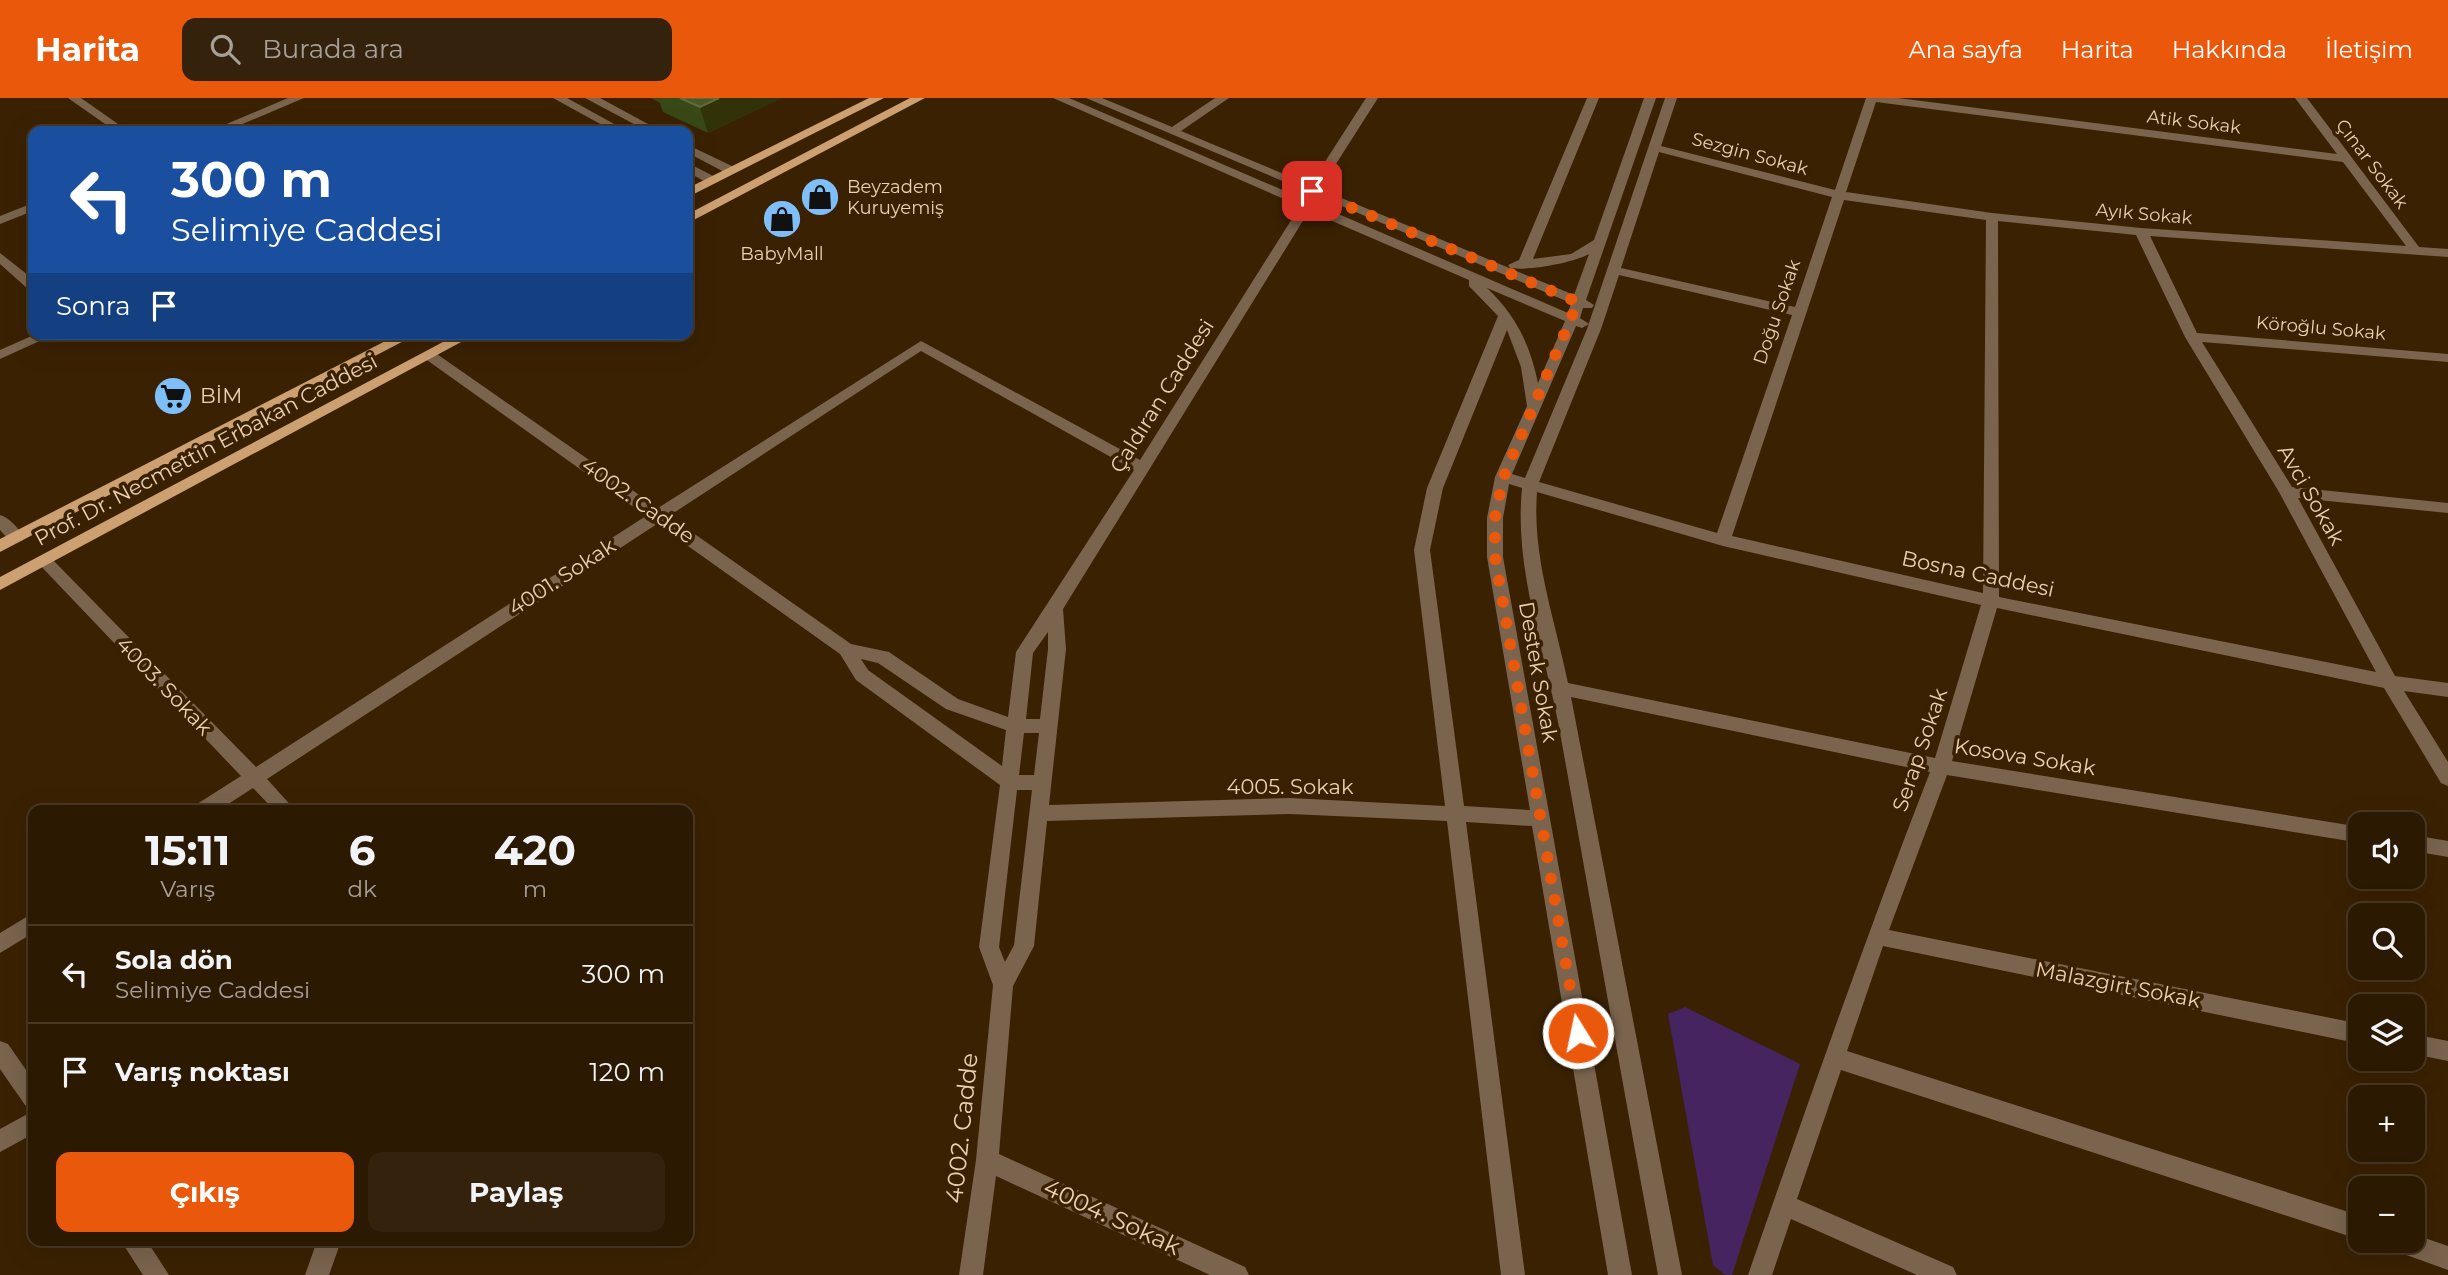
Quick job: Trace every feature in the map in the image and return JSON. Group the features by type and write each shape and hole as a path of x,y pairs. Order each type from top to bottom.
{"main road":[{"path":"693,191 878,98"},
{"path":"693,216 919,98"},
{"name":"Prof. Dr. Necmettin Erbakan Caddesi","path":"0,545 395,340"},
{"name":"Prof. Dr. Necmettin Erbakan Caddesi","path":"0,584 458,340"}],"street":[{"path":"74,98 115,126"},
{"path":"228,126 298,98"},
{"path":"559,98 612,126"},
{"path":"592,98 645,126"},
{"path":"1059,98 1594,329"},
{"path":"1092,98 1600,310"},
{"path":"1172,132 1223,98"},
{"path":"1312,191 1372,98"},
{"path":"1524,265 1593,98"},
{"name":"Destek Sokak","path":"1620,1275 1495,557 1495,518 1503,477 1572,320 1650,98"},
{"name":"Destek Sokak","path":"1670,1275 1561,688 1529,554 1526,512 1530,484 1594,329 1671,98"},
{"name":"Atik Sokak","path":"1871,98 2346,159"},
{"name":"Doğu Sokak","path":"1723,540 1797,312 1871,98"},
{"name":"Çınar Sokak","path":"2301,98 2415,250"},
{"name":"Sezgin Sokak","path":"1653,147 1838,195"},
{"path":"693,151 732,171"},
{"path":"693,170 713,181"},
{"name":"Ayık Sokak","path":"1838,195 1992,217 2141,232 2448,253"},
{"name":"Çaldıran Caddesi","path":"1016,726 1025,652 1055,609 1306,206"},
{"path":"0,220 28,208"},
{"name":"Serap Sokak","path":"1760,1275 1782,1204 1876,936 1941,767 1991,601 1992,217"},
{"name":"Avci Sokak","path":"2141,232 2192,337 2287,492 2390,682 2448,778"},
{"path":"1487,264 1524,265 1574,257 1598,243"},
{"path":"0,257 28,282"},
{"path":"1613,270 1797,312"},
{"path":"1463,274 1506,314 1519,337 1526,356 1534,407"},
{"path":"1506,314 1498,339 1439,470 1424,525 1422,550 1513,1275"},
{"name":"Köroğlu Sokak","path":"2192,337 2448,358"},
{"path":"0,355 34,340"},
{"name":"4001. Sokak","path":"212,805 921,345 1143,468"},
{"name":"4002. Cadde","path":"429,355 845,649 862,676 1010,782"},
{"name":"Bosna Caddesi","path":"1503,477 1723,540 1991,601 2390,682 2448,690"},
{"path":"2287,492 2448,508"},
{"path":"0,520 16,537"},
{"name":"4003. Sokak","path":"44,561 281,805"},
{"path":"1049,726 1057,649 1055,609"},
{"name":"4002. Cadde","path":"845,649 883,657 952,704 980,716 1016,726 1049,726 1024,946 1003,985 987,1160 971,1275"},
{"name":"Kosova Sokak","path":"1561,688 1941,767 2348,833"},
{"name":"4002. Cadde","path":"1003,985 989,947 1016,726"},
{"path":"1010,782 1042,783"},
{"name":"4005. Sokak","path":"1039,813 1290,806 1541,818"},
{"path":"2425,845 2448,849"},
{"path":"0,944 28,925"},
{"name":"Malazgirt Sokak","path":"1876,936 2348,1031"},
{"path":"2425,1046 2448,1051"},
{"path":"0,1051 28,1091"},
{"path":"1834,1057 2348,1224"},
{"path":"0,1141 28,1125"},
{"name":"4004. Sokak","path":"987,1160 1237,1275"},
{"path":"1782,1204 1945,1275"},
{"path":"137,1246 157,1275"},
{"path":"317,1275 327,1246"},
{"path":"2425,1250 2448,1258"}],"shaded area":[{"path":"1685,1007 1800,1064 1732,1275 1725,1275 1713,1265 1668,1014"}],"building":[{"path":"680,98 719,98 700,107"}],"place":[{"name":"Beyzadem Kuruyemiş","path":"820,197"},
{"name":"BabyMall","path":"782,219"},
{"name":"BİM","path":"173,396"}],"route":[{"path":"1312,191 1578,302 1503,478 1495,518 1495,557 1578,1033"}]}
